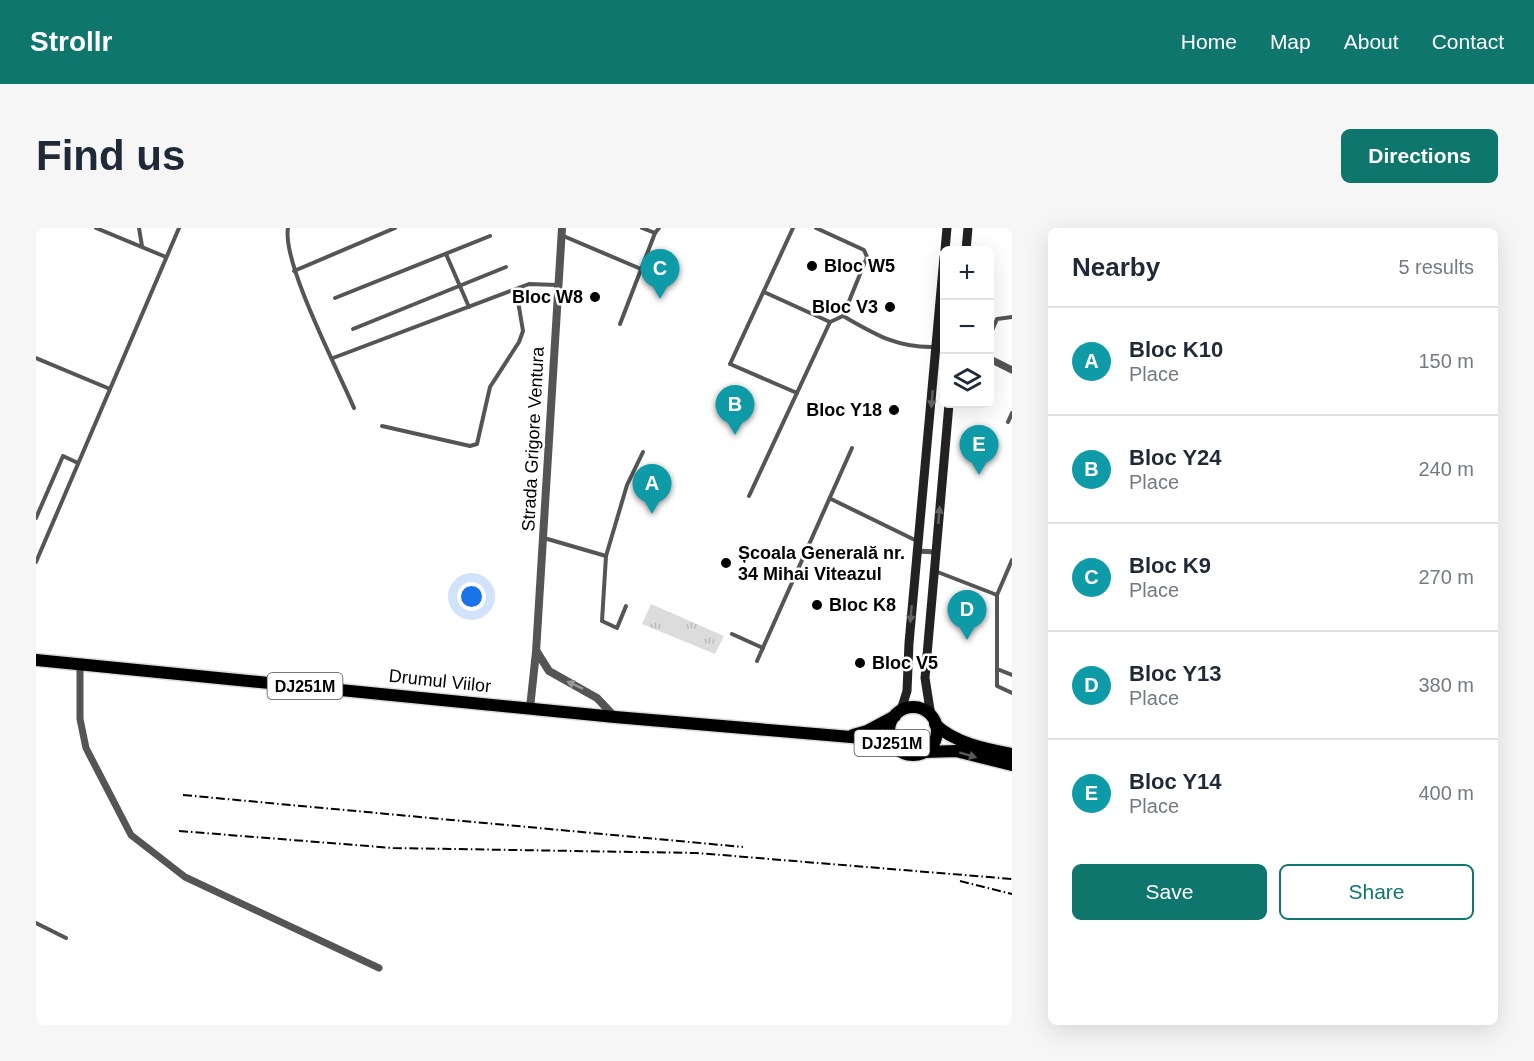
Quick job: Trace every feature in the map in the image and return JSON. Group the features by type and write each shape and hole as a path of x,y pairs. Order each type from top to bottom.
{"highway":[{"name":"Drumul Viilor","path":"36,660 873,740 894,746"},
{"name":"DJ251M","path":"1012,754 963,741 942,730 917,708 898,713 889,731 894,746 908,754 956,752 1012,765"},
{"name":"Drumul Viilor","path":"840,737 867,731 898,713"},
{"name":"DJ251M","path":"924,752 935,740 933,720"}],"main road":[{"path":"945,246 947,228"},
{"path":"966,246 968,228"},
{"path":"898,713 907,691 917,546 940,347"},
{"path":"933,720 925,678 949,408"}],"street":[{"name":"Strada Grigore Ventura","path":"530,708 536,652 561,232"},
{"path":"994,361 1012,370"},
{"path":"917,546 936,552"},
{"path":"536,652 549,671 597,698 615,717"},
{"path":"80,664 80,719 86,748 131,835 185,877 379,968"}],"lane":[{"path":"96,228 166,257"},
{"path":"139,228 142,247"},
{"path":"36,562 179,228"},
{"path":"288,228 287,235 294,271 354,408"},
{"path":"294,271 395,228"},
{"path":"642,228 655,233"},
{"path":"620,324 655,233 659,228"},
{"path":"793,228 730,364 797,393"},
{"path":"749,496 830,322 843,316 867,257 864,250 816,228"},
{"path":"561,232 641,269"},
{"path":"335,297 490,236"},
{"path":"447,254 469,307"},
{"path":"353,329 506,267"},
{"path":"333,358 529,284 558,285"},
{"path":"382,426 470,446 477,444 490,387 519,342 523,331 516,289"},
{"path":"764,292 830,322"},
{"path":"843,316 898,344 912,348 940,347"},
{"path":"994,325 997,318 1012,317"},
{"path":"36,358 110,389"},
{"path":"1008,422 1012,413"},
{"path":"758,661 852,448"},
{"path":"627,606 616,628 602,621 606,556 627,484 643,452"},
{"path":"36,518 63,456 78,463"},
{"path":"831,499 917,546"},
{"path":"543,537 606,556"},
{"path":"1012,560 998,596 997,669 997,686 1012,693"},
{"path":"934,570 998,596"},
{"path":"732,634 763,648"},
{"path":"997,669 1012,675"},
{"path":"36,923 66,938"}],"green space":[{"path":"651,604 724,636 715,654 642,624"}],"railway":[{"path":"183,795 743,847"},
{"path":"179,831 393,848 697,853 1012,879"},
{"path":"960,881 1012,894"}],"place":[{"name":"Bloc W5","path":"812,266"},
{"name":"Bloc W8","path":"595,297"},
{"name":"Bloc K9","path":"660,299"},
{"name":"Bloc V3","path":"890,307"},
{"name":"Bloc Y18","path":"894,410"},
{"name":"Bloc Y24","path":"735,435"},
{"name":"Bloc Y14","path":"979,475"},
{"name":"Bloc K10","path":"652,514"},
{"name":"Școala Generală nr. 34 Mihai Viteazul","path":"726,563"},
{"name":"Bloc K8","path":"817,605"},
{"name":"Bloc Y13","path":"967,640"},
{"name":"Bloc V5","path":"860,663"}]}
